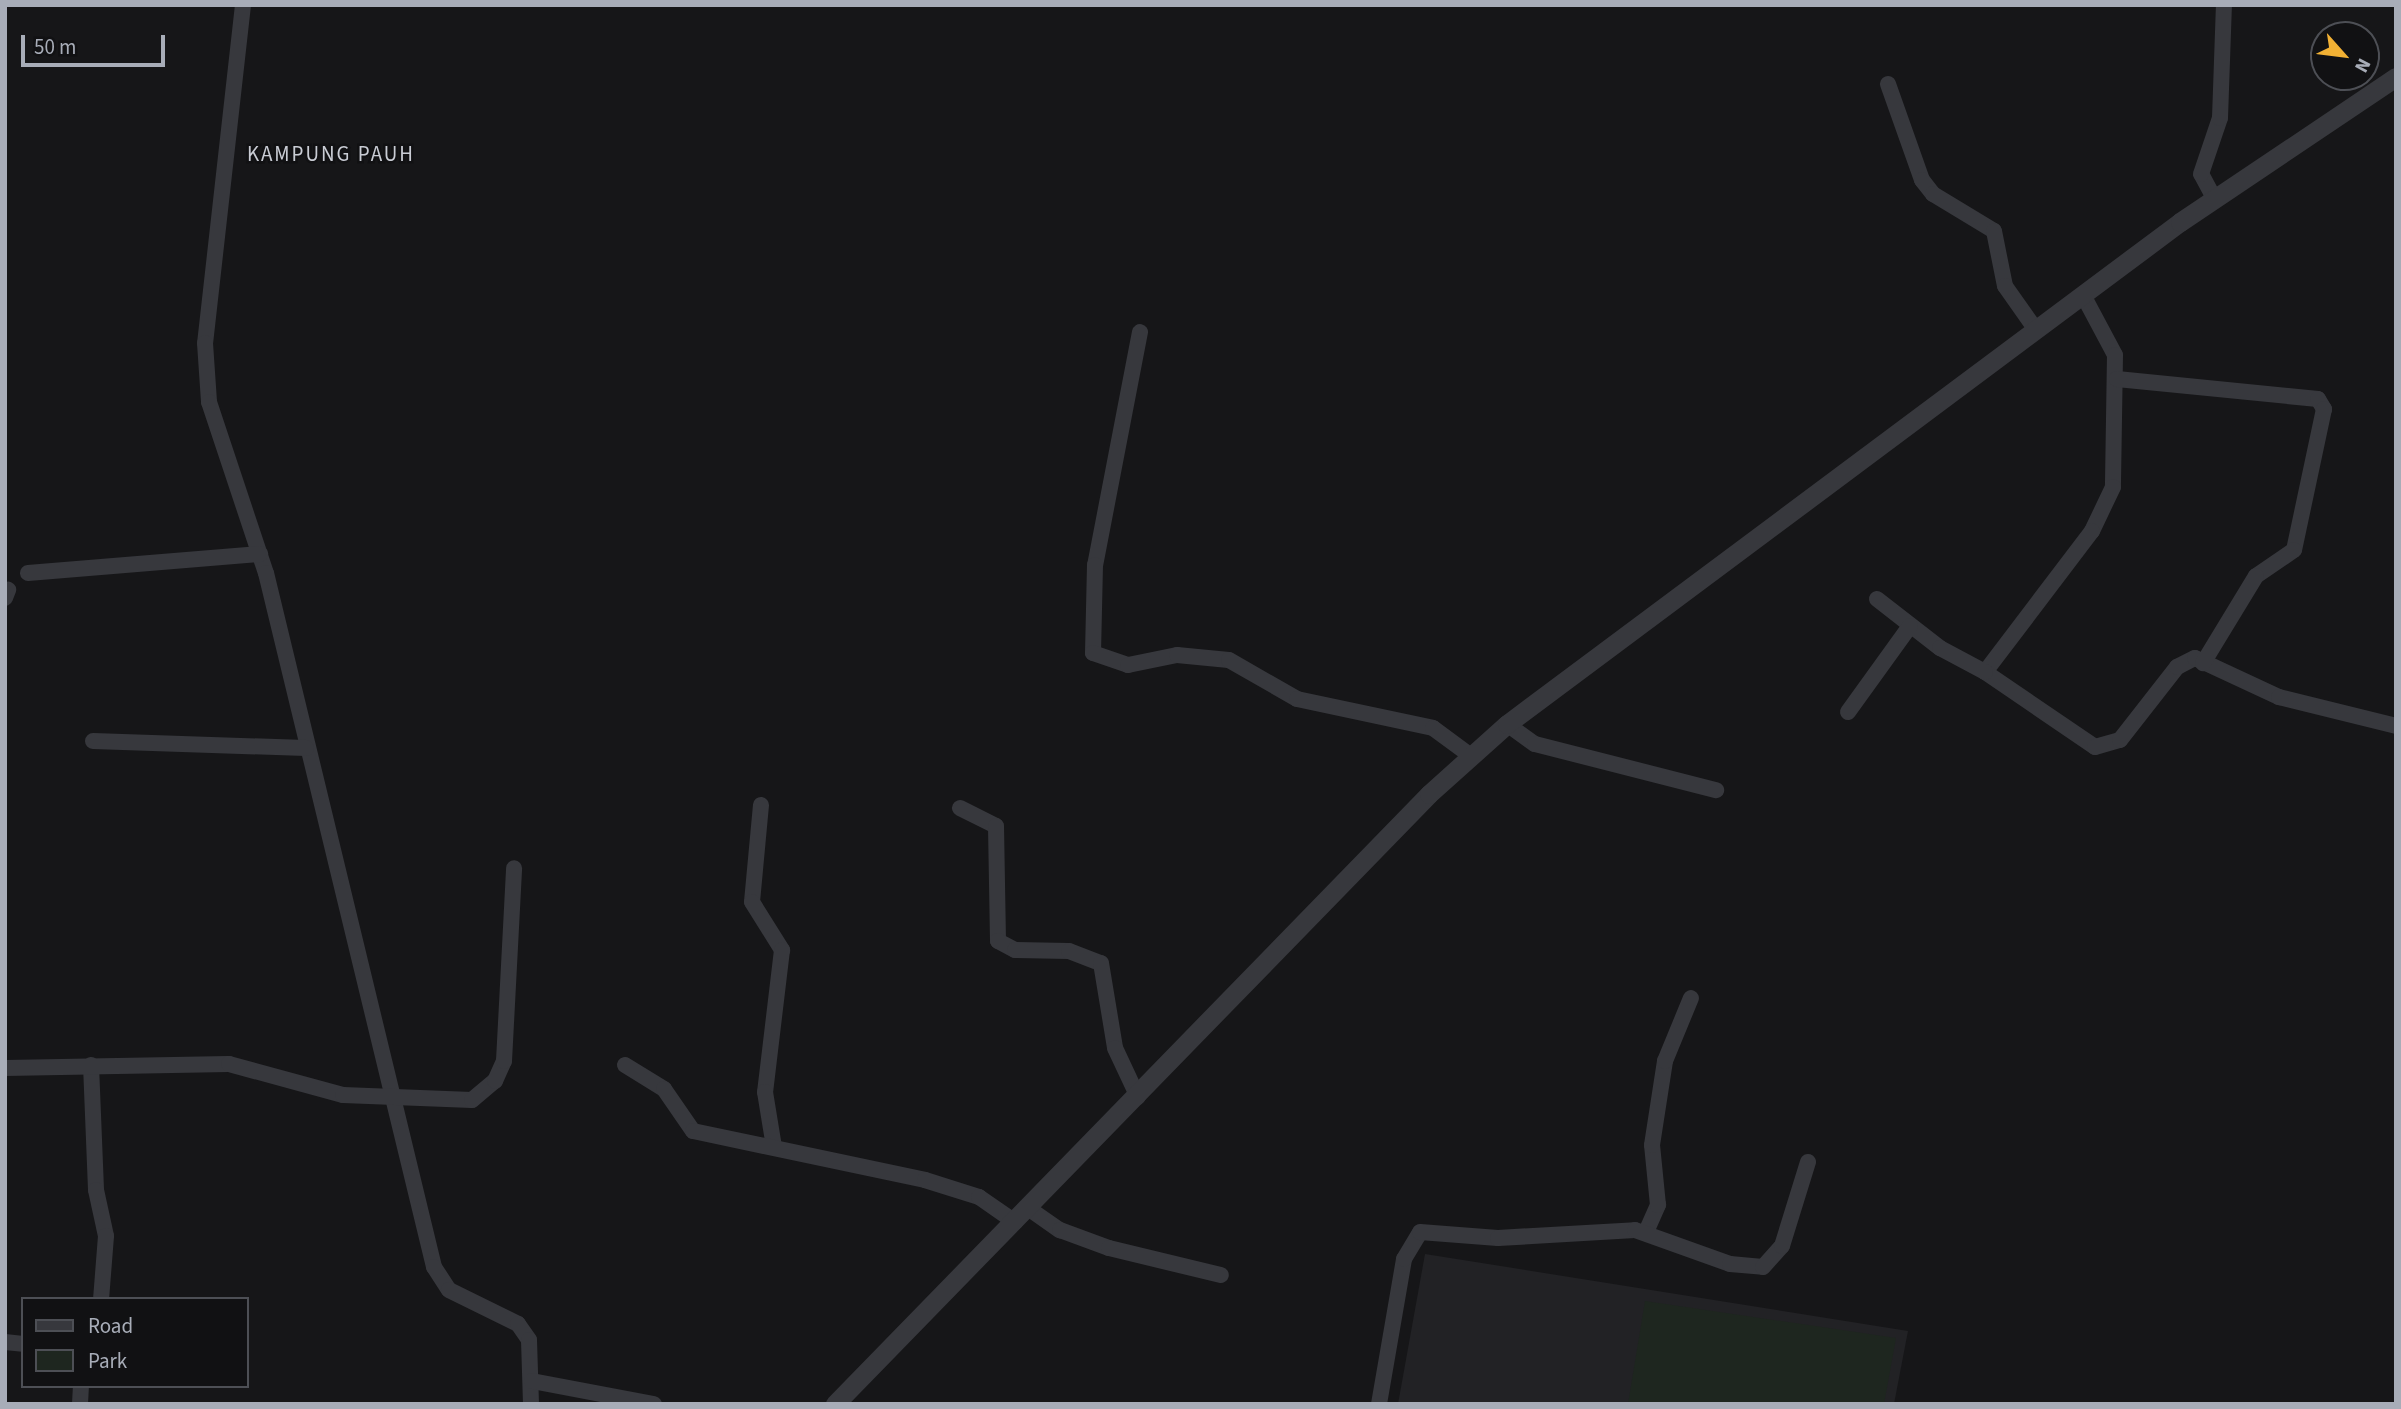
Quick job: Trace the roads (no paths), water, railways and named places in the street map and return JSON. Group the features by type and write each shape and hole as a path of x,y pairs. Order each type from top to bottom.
{"street":[{"path":"243,5 205,354 209,402 260,554 434,1267 449,1290 517,1324 529,1340 531,1404"},
{"path":"2214,198 2201,174 2220,118 2224,5"},
{"path":"835,1404 1471,756 1507,724 2214,198 2396,77"},
{"path":"1888,84 1922,180 1994,231 2006,286 2036,330"},
{"path":"1985,672 2104,508 2113,487 2117,379 2109,337 2083,295"},
{"path":"1140,332 1097,552 1093,653 1128,665 1177,655 1229,660 1297,699 1433,728 1471,756"},
{"path":"2117,379 2213,384 2318,399 2324,409 2294,550 2256,576 2203,663"},
{"path":"28,573 260,554"},
{"path":"1877,599 1910,626 1985,672 2095,747 2120,740 2186,659 2203,663 2279,697 2396,726"},
{"path":"1848,712 1910,626"},
{"path":"1507,724 1535,744 1716,790"},
{"path":"93,741 306,748"},
{"path":"761,805 752,902 782,950 765,1092 774,1147"},
{"path":"960,808 996,826 998,941 1015,950 1069,951 1101,963 1115,1048 1138,1097"},
{"path":"5,1068 229,1064 317,1090 392,1100 472,1100 495,1081 504,1061 514,868"},
{"path":"1646,1232 1657,1205 1652,1145 1665,1061 1690,998"},
{"path":"91,1065 96,1190 106,1236 101,1297"},
{"path":"625,1065 664,1089 693,1132 774,1147 979,1197 1109,1248 1222,1275"},
{"path":"1378,1404 1411,1237 1431,1232 1498,1238 1646,1232 1730,1264 1770,1265 1808,1162"},
{"path":"532,1381 654,1404"}],"district":[{"name":"KAMPUNG PAUH","path":"331,154"}]}
